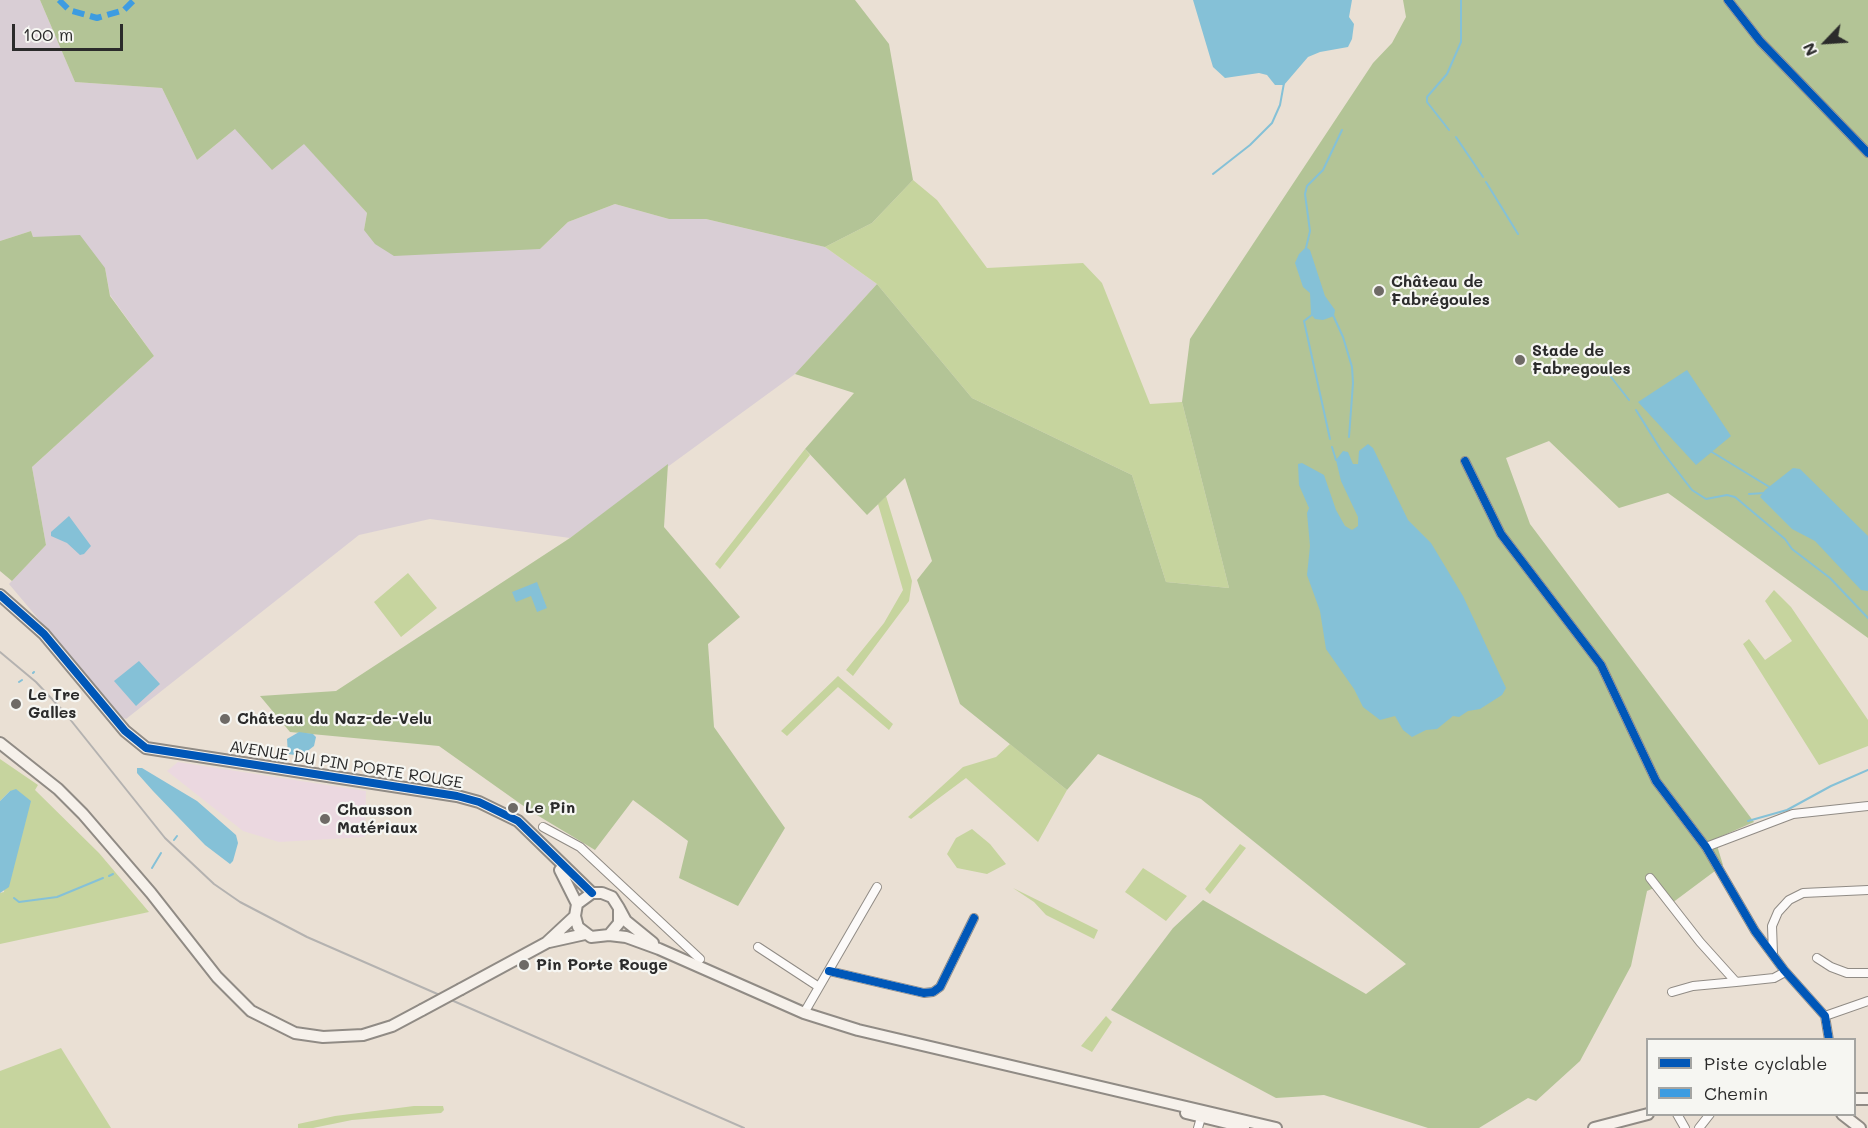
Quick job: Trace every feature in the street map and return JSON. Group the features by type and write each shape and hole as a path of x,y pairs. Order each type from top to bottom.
{"main road":[{"name":"AVENUE DU PIN PORTE ROUGE","path":"0,595 44,634 135,741 146,748 457,796 508,814 592,893"},
{"path":"0,743 58,789 82,813 151,893 217,976 251,1011 295,1033 324,1037 363,1035 392,1026 546,943 585,934"},
{"name":"AVENUE DU PIN PORTE ROUGE","path":"545,847 568,882 576,910"},
{"path":"546,943 576,910 582,898 592,893 602,893 612,898 626,921 659,949"},
{"path":"609,935 619,923 619,908"},
{"path":"576,910 578,927 585,934 598,938 609,935 626,937 659,949 804,1013 1246,1128"},
{"path":"1594,1128 1646,1114"},
{"path":"1845,1116 1858,1126"},
{"path":"1201,1118 1276,1128"}],"street":[{"path":"1728,0 1760,41 1868,153"},
{"path":"1466,461 1501,534 1600,664 1656,781 1708,851 1755,931 1785,972 1825,1016 1829,1038"},
{"path":"1708,851 1723,841 1793,814 1868,806"},
{"path":"543,827 580,847 700,958"},
{"path":"1650,878 1700,942 1736,982"},
{"path":"612,898 623,885"},
{"path":"804,1013 877,887"},
{"path":"1773,955 1772,926 1778,912 1789,900 1803,893 1868,890"},
{"path":"829,970 924,993 933,992 940,987 974,918"},
{"path":"758,947 819,987"},
{"path":"1817,958 1847,973 1868,973"},
{"path":"1672,992 1693,986 1774,978 1785,972"},
{"path":"1825,1016 1868,1001"},
{"path":"1699,1128 1708,1116"}],"shaded area":[{"path":"0,0 40,0 75,82 162,88 197,160 235,129 304,143 367,213 364,230 540,249 568,222 615,204 669,219 706,219 825,247 877,284 795,374 570,538 430,519 359,535 126,719 121,717 9,584 46,545 32,467 154,356 110,295 105,268 33,237 31,231 0,241"},
{"name":"Chausson Matériaux","path":"178,762 366,791 365,837 279,842 243,831 167,771"}],"green space":[{"path":"40,0 855,0 889,44 913,180 872,223 825,247 706,219 669,219 615,204 568,222 540,249 394,256 375,244 364,230 367,213 304,144 272,170 235,129 197,160 162,88 75,82"},
{"path":"1403,0 1868,0 1868,638 1668,493 1619,508 1549,441 1506,458 1530,524 1754,822 1715,839 1723,865 1668,906 1654,888 1647,891 1631,966 1580,1061 1536,1101 1528,1098 1479,1128 1428,1128 1324,1095 1276,1098 1111,1010 1173,928 1203,900 1366,994 1406,964 1201,799 1098,754 1067,790 960,704 917,580 932,561 905,478 867,515 805,449 854,393 795,374 877,284 972,398 1132,475 1166,582 1229,588 1182,402 1190,339 1373,63 1392,43 1406,17"},
{"path":"913,180 937,200 987,268 1083,263 1102,283 1150,404 1182,402 1229,588 1166,582 1132,475 972,398 877,284 825,247 872,223"},
{"path":"31,231 33,237 80,235 105,268 110,296 154,356 32,467 46,545 12,581 0,571 0,241"},
{"path":"805,449 810,455 720,569 715,564"},
{"path":"668,464 664,527 740,617 708,644 714,727 785,828 738,906 679,878 688,841 633,800 595,850 532,812 439,746 290,732 260,696 336,691 570,538"},
{"path":"886,496 912,581 909,601 853,676 846,670 884,623 903,590 878,504"},
{"path":"408,573 437,608 401,637 374,602"},
{"path":"1774,590 1791,607 1868,720 1868,746 1819,765 1743,644 1749,639 1765,660 1792,641 1765,601"},
{"path":"838,676 893,724 889,730 838,687 787,736 781,731"},
{"path":"1010,744 1067,790 1038,842 966,778 911,819 908,817 963,767 996,757"},
{"path":"0,759 38,785 35,790 99,853 149,912 0,944 0,893 4,892 10,791 0,801"},
{"path":"972,829 990,844 1006,864 987,874 957,868 947,854 956,838"},
{"path":"1240,844 1246,848 1210,894 1205,889"},
{"path":"1143,868 1187,896 1166,921 1125,892"},
{"path":"1013,888 1098,930 1094,939 1046,915 1034,902"},
{"path":"1106,1016 1112,1022 1092,1052 1081,1046"},
{"path":"61,1048 111,1128 0,1128 0,1071"},
{"path":"414,1106 443,1106 444,1110 441,1113 352,1120 313,1128 298,1128 298,1124 335,1116"}],"water":[{"path":"1193,0 1352,0 1349,17 1354,24 1352,39 1348,47 1320,52 1308,57 1284,85 1275,85 1267,75 1259,73 1225,78 1213,67"},
{"path":"1306,247 1310,250 1325,296 1335,310 1334,316 1323,320 1315,319 1311,314 1310,293 1303,287 1295,263 1299,254"},
{"path":"1687,370 1731,436 1696,465 1638,402"},
{"path":"1368,444 1373,448 1408,520 1431,543 1463,596 1506,688 1502,695 1480,709 1468,711 1459,717 1453,716 1437,729 1426,730 1412,737 1403,730 1395,716 1380,720 1363,707 1354,689 1326,649 1320,611 1307,575 1310,546 1307,513 1309,508 1299,485 1298,464 1302,463 1324,475 1336,510 1345,526 1352,530 1358,526 1358,517 1341,481 1336,460 1343,451 1348,452 1353,464 1358,464 1359,451"},
{"path":"1793,468 1800,469 1868,536 1868,591 1861,590 1815,541 1792,529 1760,497 1765,490"},
{"path":"69,516 91,546 84,554 80,555 67,543 51,536 51,532"},
{"path":"537,582 547,608 537,612 531,596 516,602 512,592"},
{"path":"139,661 160,684 136,706 114,681"},
{"path":"299,732 313,734 316,737 314,746 301,756 288,754 287,739"},
{"path":"137,768 142,768 197,801 236,835 238,843 230,864 205,845 137,773"},
{"path":"16,789 31,801 9,887 0,893 0,801 10,791"}],"waterway":[{"path":"1449,130 1427,102 1427,97 1447,74 1461,42 1461,0"},
{"path":"1213,174 1250,145 1272,123 1280,105 1284,83"},
{"path":"1306,248 1310,231 1305,194 1307,186 1323,170 1342,130"},
{"path":"1456,137 1483,177"},
{"path":"1486,182 1518,234"},
{"path":"1313,314 1304,321 1330,439"},
{"path":"1333,315 1343,337 1352,367 1349,437"},
{"path":"1611,377 1629,400"},
{"path":"1636,410 1661,450 1692,490 1706,499 1727,495 1735,497 1785,539 1792,549 1830,578 1868,618"},
{"path":"1332,447 1336,460"},
{"path":"1712,452 1771,488"},
{"path":"1749,494 1765,493"},
{"path":"1748,821 1787,810 1831,786 1868,770"},
{"path":"174,840 177,836"},
{"path":"152,868 161,853"},
{"path":"109,876 113,874"},
{"path":"14,898 19,902 57,897 103,878"}],"railway":[{"path":"0,652 36,682 65,713 165,838 214,884 240,902 307,937 744,1128"}],"marked path":[{"path":"59,0 69,10 97,18 124,10 134,0"}],"cycle path":[{"path":"1728,0 1760,41 1868,153"},
{"path":"1465,461 1501,534 1601,665 1656,781 1706,847 1755,931 1784,970 1825,1016 1829,1038"},
{"path":"0,595 44,634 125,731 146,748 457,796 479,802 518,821 592,893"},
{"path":"829,971 924,993 933,992 940,987 974,918"}],"place":[{"name":"Château de Fabrégoules","path":"1379,291"},
{"name":"Stade de Fabregoules","path":"1520,360"},
{"name":"Le Tre Galles","path":"16,704"},
{"name":"Château du Naz-de-Velu","path":"225,719"},
{"name":"Le Pin","path":"513,808"},
{"name":"Chausson Matériaux","path":"325,819"},
{"name":"Pin Porte Rouge","path":"524,965"}]}
